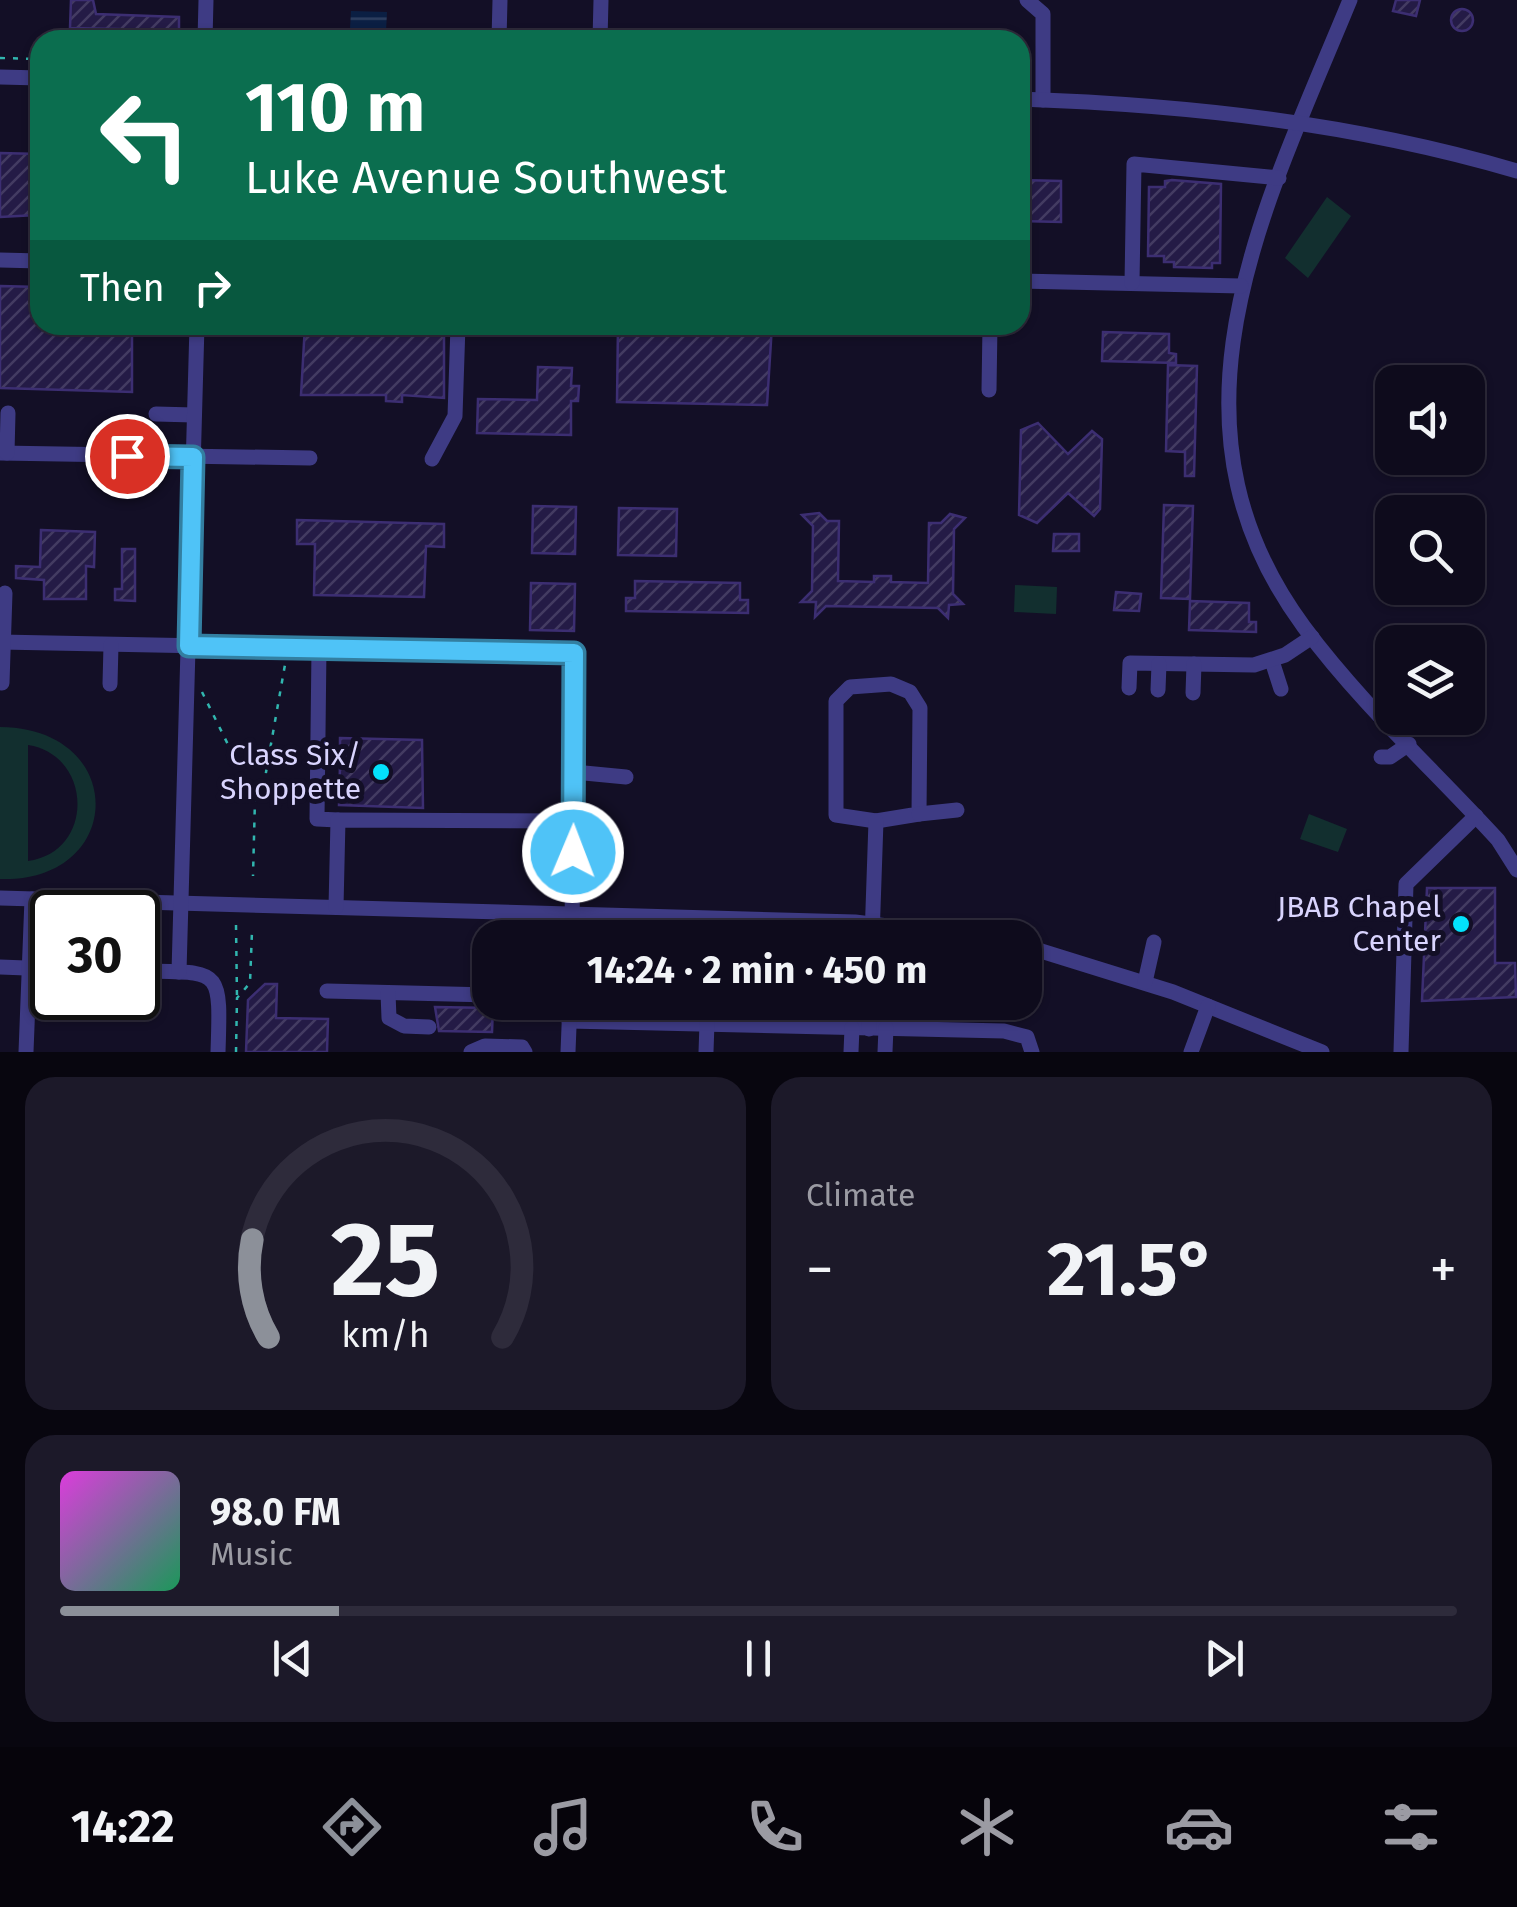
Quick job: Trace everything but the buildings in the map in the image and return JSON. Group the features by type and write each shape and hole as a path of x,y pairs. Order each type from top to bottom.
{"street":[{"path":"204,30 206,0"},
{"path":"499,30 500,0"},
{"path":"600,30 601,0"},
{"path":"1027,0 1042,14 1042,100"},
{"path":"1350,0 1240,286 1227,367 1232,459 1262,555 1312,637 1476,816 1517,870"},
{"path":"0,77 30,78"},
{"path":"1030,99 1170,105 1300,122 1398,140 1517,171"},
{"path":"1132,283 1134,164 1174,164 1279,178"},
{"path":"0,260 30,261"},
{"path":"1030,281 1240,286"},
{"path":"179,972 197,335"},
{"path":"432,459 455,416 458,335"},
{"path":"988,390 990,335"},
{"path":"8,413 4,453 310,458"},
{"path":"156,414 194,415"},
{"path":"126,488 127,456"},
{"path":"2,682 5,593"},
{"path":"1129,688 1130,663 1272,661 1312,637"},
{"path":"2,642 574,653 572,920"},
{"path":"110,644 110,684"},
{"path":"320,648 316,820 573,821"},
{"path":"1272,661 1281,690"},
{"path":"1158,690 1159,664"},
{"path":"1193,692 1194,664"},
{"path":"919,814 918,700 891,684 858,685 844,691 836,701 836,815 876,822 957,810"},
{"path":"1380,757 1390,757 1408,744"},
{"path":"574,772 626,777"},
{"path":"1402,1052 1406,884 1476,816"},
{"path":"336,906 338,820"},
{"path":"872,920 876,822"},
{"path":"0,898 30,899"},
{"path":"160,902 696,920"},
{"path":"1145,982 1154,942"},
{"path":"1042,951 1145,982 1322,1052"},
{"path":"0,967 30,968 26,1052"},
{"path":"160,972 203,972 215,981 220,994 218,1052"},
{"path":"327,991 472,995"},
{"path":"388,993 389,1018 404,1026 429,1027"},
{"path":"1191,1052 1208,1006"},
{"path":"852,1052 869,1028 869,1020"},
{"path":"568,1052 569,1021 1004,1031 1027,1036 1032,1052"},
{"path":"706,1052 707,1023"},
{"path":"869,1028 885,1052"},
{"path":"471,1052 485,1046 522,1047 525,1052"}],"path":[{"path":"0,58 30,59"},
{"path":"253,876 255,799 265,778 283,693 286,648"},
{"path":"199,680 210,714 255,799"},
{"path":"236,925 236,1052"},
{"path":"237,998 250,983 252,931"}],"green space":[{"path":"1327,197 1351,216 1308,278 1285,258"},
{"path":"1015,585 1057,587 1056,614 1014,612"},
{"path":"0,727 42,734 72,752 90,777 96,805 89,833 71,857 41,874 0,879","holes":["28,745 49,752 65,766 74,784 78,803 75,823 50,854 28,861"]},
{"path":"1309,814 1347,829 1338,852 1300,839"}],"water":[{"path":"351,11 387,12 386,30 350,30"}],"place":[{"name":"Class Six/ Shoppette","path":"381,772"},
{"name":"JBAB Chapel Center","path":"1461,924"}],"route":[{"path":"127,456 193,457 189,646 574,653 573,852"}]}
